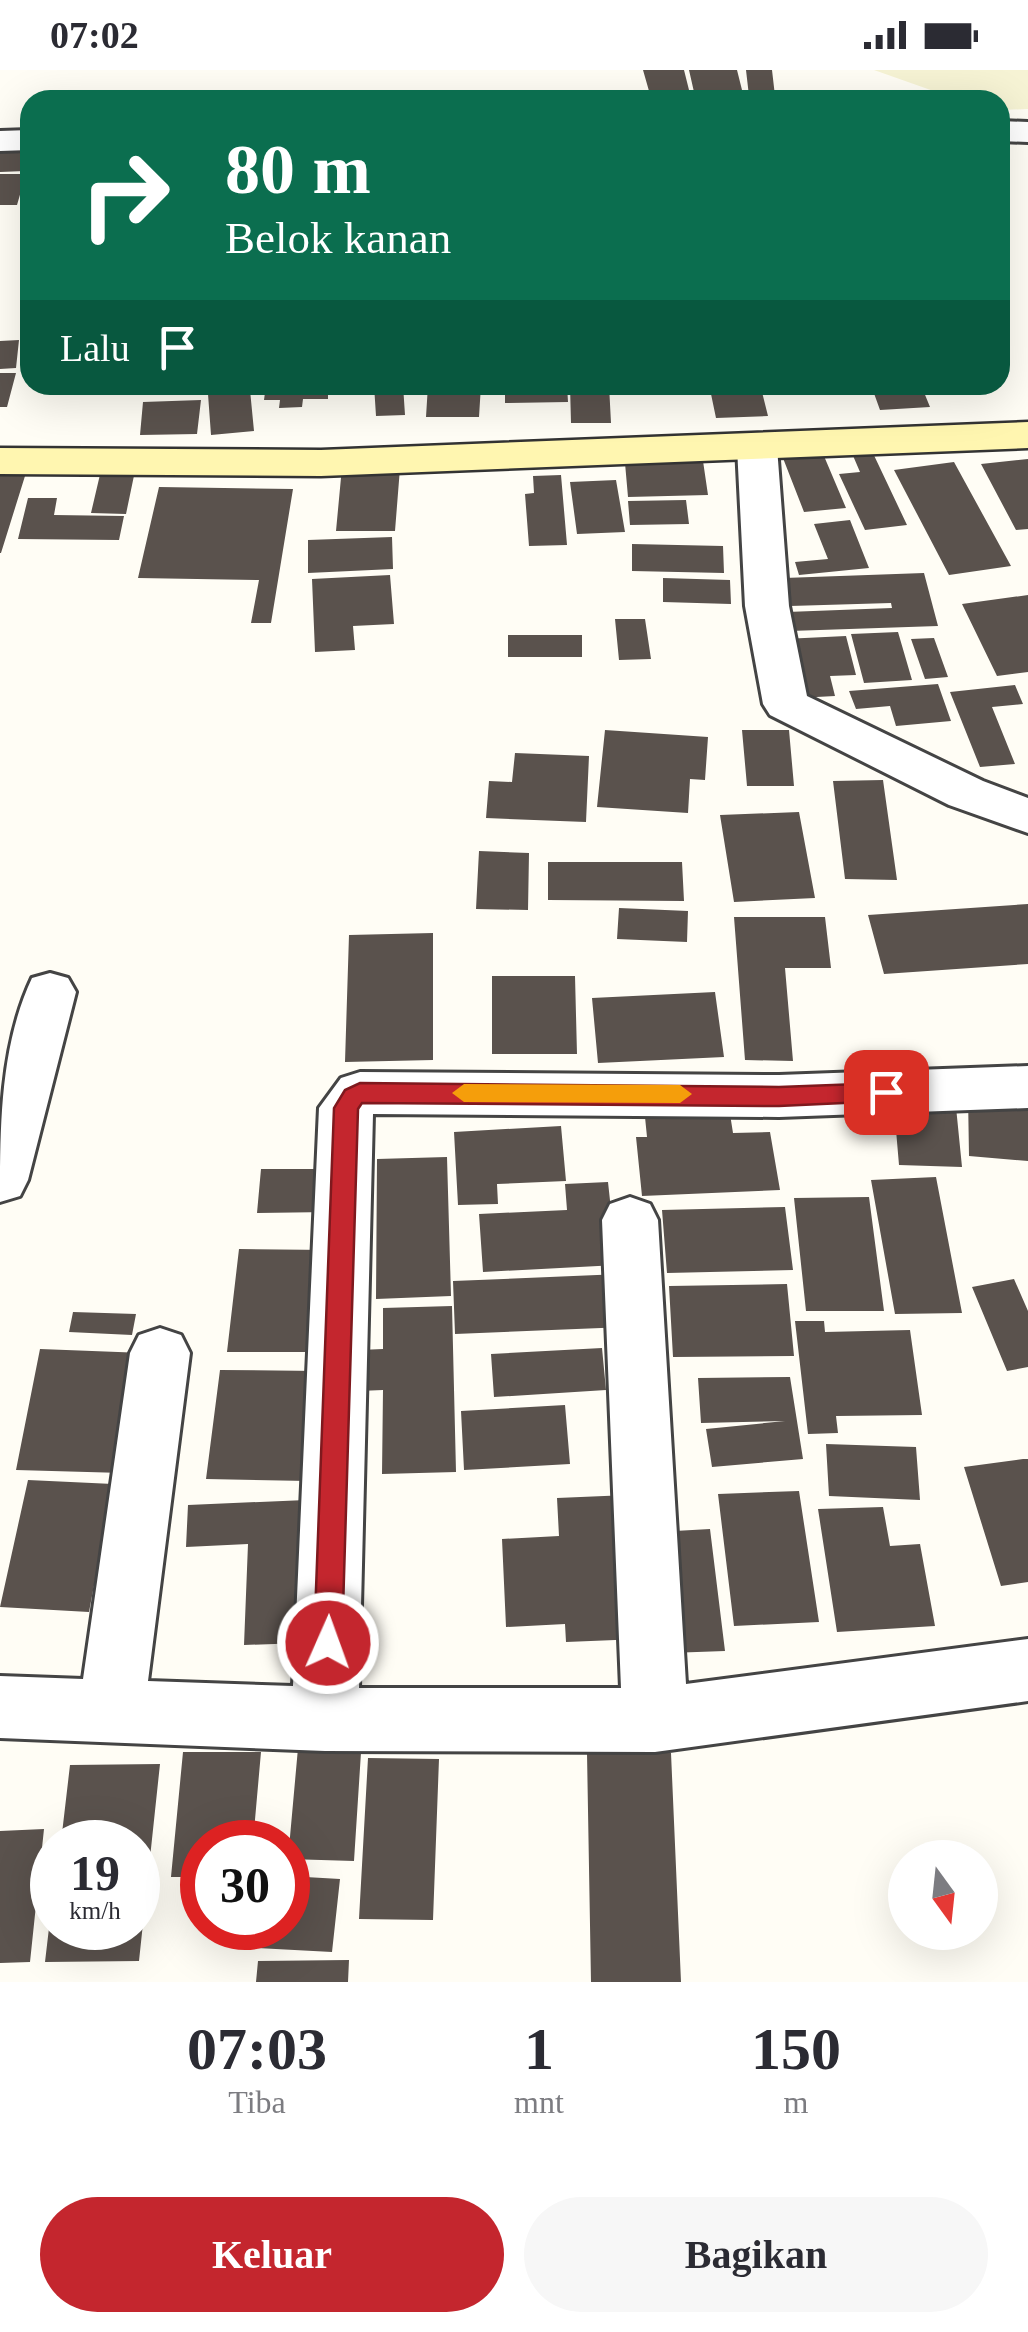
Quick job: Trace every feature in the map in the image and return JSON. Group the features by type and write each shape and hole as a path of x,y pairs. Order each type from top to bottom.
{"street":[{"path":"0,461 320,463 1028,435"},
{"path":"757,447 766,606 786,704 966,793 1028,816"},
{"path":"0,1180 50,992"},
{"path":"325,1720 346,1108 354,1096 360,1092 779,1096 1028,1087"},
{"path":"630,1220 655,1720"},
{"path":"111,1712 160,1353"},
{"path":"0,1707 325,1720 655,1720 1028,1670"}],"shaded area":[{"path":"874,70 1028,70 1028,109 1010,110 1010,90 931,90"}],"building":[{"path":"643,70 684,70 689,90 649,90"},
{"path":"689,70 737,70 742,90 694,90"},
{"path":"746,70 772,70 774,90 748,90"},
{"path":"20,150 20,171 0,172 0,151"},
{"path":"0,174 20,174 17,205 0,205"},
{"path":"19,340 16,368 0,369 0,341"},
{"path":"0,373 16,373 7,407 0,407"},
{"path":"208,395 250,395 254,431 211,435"},
{"path":"265,395 328,395 328,399 303,399 302,407 279,408 280,400 264,400"},
{"path":"375,395 404,395 405,415 376,416"},
{"path":"427,395 480,395 479,417 426,417"},
{"path":"505,395 568,395 568,402 505,403"},
{"path":"570,395 610,395 611,423 571,423"},
{"path":"711,395 763,395 768,416 716,418"},
{"path":"875,395 925,395 930,407 880,410"},
{"path":"201,400 197,434 140,435 143,402"},
{"path":"821,449 846,508 804,512 781,453"},
{"path":"871,449 907,525 865,530 839,474 860,472 851,451"},
{"path":"1028,459 1028,529 1016,530 981,464"},
{"path":"703,461 708,495 628,497 625,463"},
{"path":"954,462 1011,566 949,575 894,470"},
{"path":"102,466 136,466 126,514 91,513"},
{"path":"342,467 400,468 395,531 336,531"},
{"path":"561,475 567,545 529,546 525,494 534,493 533,476"},
{"path":"0,476 25,476 1,553 0,553"},
{"path":"616,480 625,532 577,534 570,482"},
{"path":"159,487 293,489 271,623 251,623 259,580 138,578"},
{"path":"28,498 57,498 54,515 124,516 119,540 18,539"},
{"path":"686,500 689,524 630,525 628,501"},
{"path":"850,520 869,568 799,575 795,562 828,559 814,524"},
{"path":"392,537 393,569 308,573 308,540"},
{"path":"632,544 723,546 724,573 632,571"},
{"path":"924,573 938,626 790,631 787,612 892,608 891,603 790,606 784,578"},
{"path":"390,575 394,624 353,626 355,650 315,652 312,579"},
{"path":"663,578 730,580 731,604 663,602"},
{"path":"1028,595 1028,672 997,676 962,604"},
{"path":"615,619 645,619 651,659 619,660"},
{"path":"898,632 912,680 864,683 851,634"},
{"path":"508,635 582,635 582,657 508,657"},
{"path":"846,636 856,675 830,676 835,696 798,698 784,639"},
{"path":"934,638 948,677 925,679 911,639"},
{"path":"938,684 951,721 896,726 890,706 856,709 849,691"},
{"path":"1015,685 1023,704 992,707 1015,764 980,767 950,692"},
{"path":"605,730 708,737 705,780 690,779 688,813 597,807"},
{"path":"742,730 789,730 794,786 747,786"},
{"path":"515,753 589,756 586,822 486,818 489,781 512,782"},
{"path":"883,780 897,880 845,879 833,781"},
{"path":"799,812 815,898 734,902 720,815"},
{"path":"479,851 529,853 528,910 476,909"},
{"path":"548,862 682,862 684,901 548,900"},
{"path":"1028,904 1028,964 884,974 868,915"},
{"path":"619,908 688,911 687,942 617,939"},
{"path":"734,917 825,917 831,968 785,968 793,1061 745,1060"},
{"path":"433,933 433,1060 345,1062 349,935"},
{"path":"492,976 575,976 577,1054 492,1054"},
{"path":"715,992 724,1057 598,1063 592,998"},
{"path":"893,1095 955,1097 962,1167 899,1165"},
{"path":"968,1095 1028,1100 1028,1161 969,1156"},
{"path":"730,1114 733,1133 770,1132 780,1190 642,1196 636,1137 647,1137 645,1117"},
{"path":"561,1126 566,1181 497,1184 498,1204 458,1205 454,1132"},
{"path":"447,1157 451,1296 376,1299 377,1159"},
{"path":"261,1169 332,1169 329,1212 257,1213"},
{"path":"936,1177 962,1313 895,1314 871,1180"},
{"path":"608,1182 617,1265 483,1272 479,1214 567,1210 565,1184"},
{"path":"869,1197 884,1311 806,1311 794,1198"},
{"path":"785,1207 793,1270 667,1273 662,1210"},
{"path":"239,1249 328,1250 320,1352 227,1352"},
{"path":"621,1274 626,1327 455,1334 453,1281"},
{"path":"1014,1279 1028,1311 1028,1367 1007,1371 972,1287"},
{"path":"787,1284 794,1356 673,1357 669,1286"},
{"path":"452,1306 456,1472 382,1474 383,1390 359,1391 360,1350 383,1349 383,1308"},
{"path":"73,1312 136,1314 132,1335 69,1332"},
{"path":"795,1321 824,1321 825,1332 910,1330 922,1415 836,1416 838,1433 808,1434"},
{"path":"602,1348 606,1390 494,1397 491,1354"},
{"path":"40,1349 144,1353 123,1473 16,1470"},
{"path":"220,1370 318,1371 308,1481 206,1479"},
{"path":"790,1377 803,1459 712,1467 706,1429 785,1421 701,1423 698,1378"},
{"path":"565,1405 570,1464 464,1470 461,1411"},
{"path":"826,1444 916,1447 920,1500 829,1496"},
{"path":"1028,1459 1028,1582 1001,1586 964,1467"},
{"path":"28,1480 113,1484 89,1612 0,1607"},
{"path":"799,1491 819,1622 734,1626 718,1494"},
{"path":"628,1495 640,1639 566,1642 565,1624 506,1627 502,1539 559,1536 557,1498"},
{"path":"306,1500 302,1643 244,1645 248,1544 186,1547 188,1505"},
{"path":"883,1507 890,1546 920,1544 935,1626 837,1632 818,1509"},
{"path":"710,1529 725,1651 669,1653 657,1532"},
{"path":"299,1737 362,1737 354,1861 310,1860 310,1820 292,1820"},
{"path":"183,1752 261,1752 255,1820 180,1820 180,1877 171,1877"},
{"path":"587,1753 671,1753 681,1982 591,1982"},
{"path":"368,1758 439,1759 433,1920 359,1919"},
{"path":"160,1764 154,1820 64,1820 70,1765"},
{"path":"30,1830 30,1962 0,1963 0,1831"},
{"path":"310,1877 340,1879 332,1952 294,1950 310,1950"},
{"path":"46,1950 140,1950 139,1961 45,1962"},
{"path":"349,1960 348,1982 256,1982 258,1961"}],"slow traffic":[{"path":"464,1093 680,1094"}],"route":[{"path":"328,1643 346,1108 354,1096 360,1092 779,1096 886,1092"}]}
